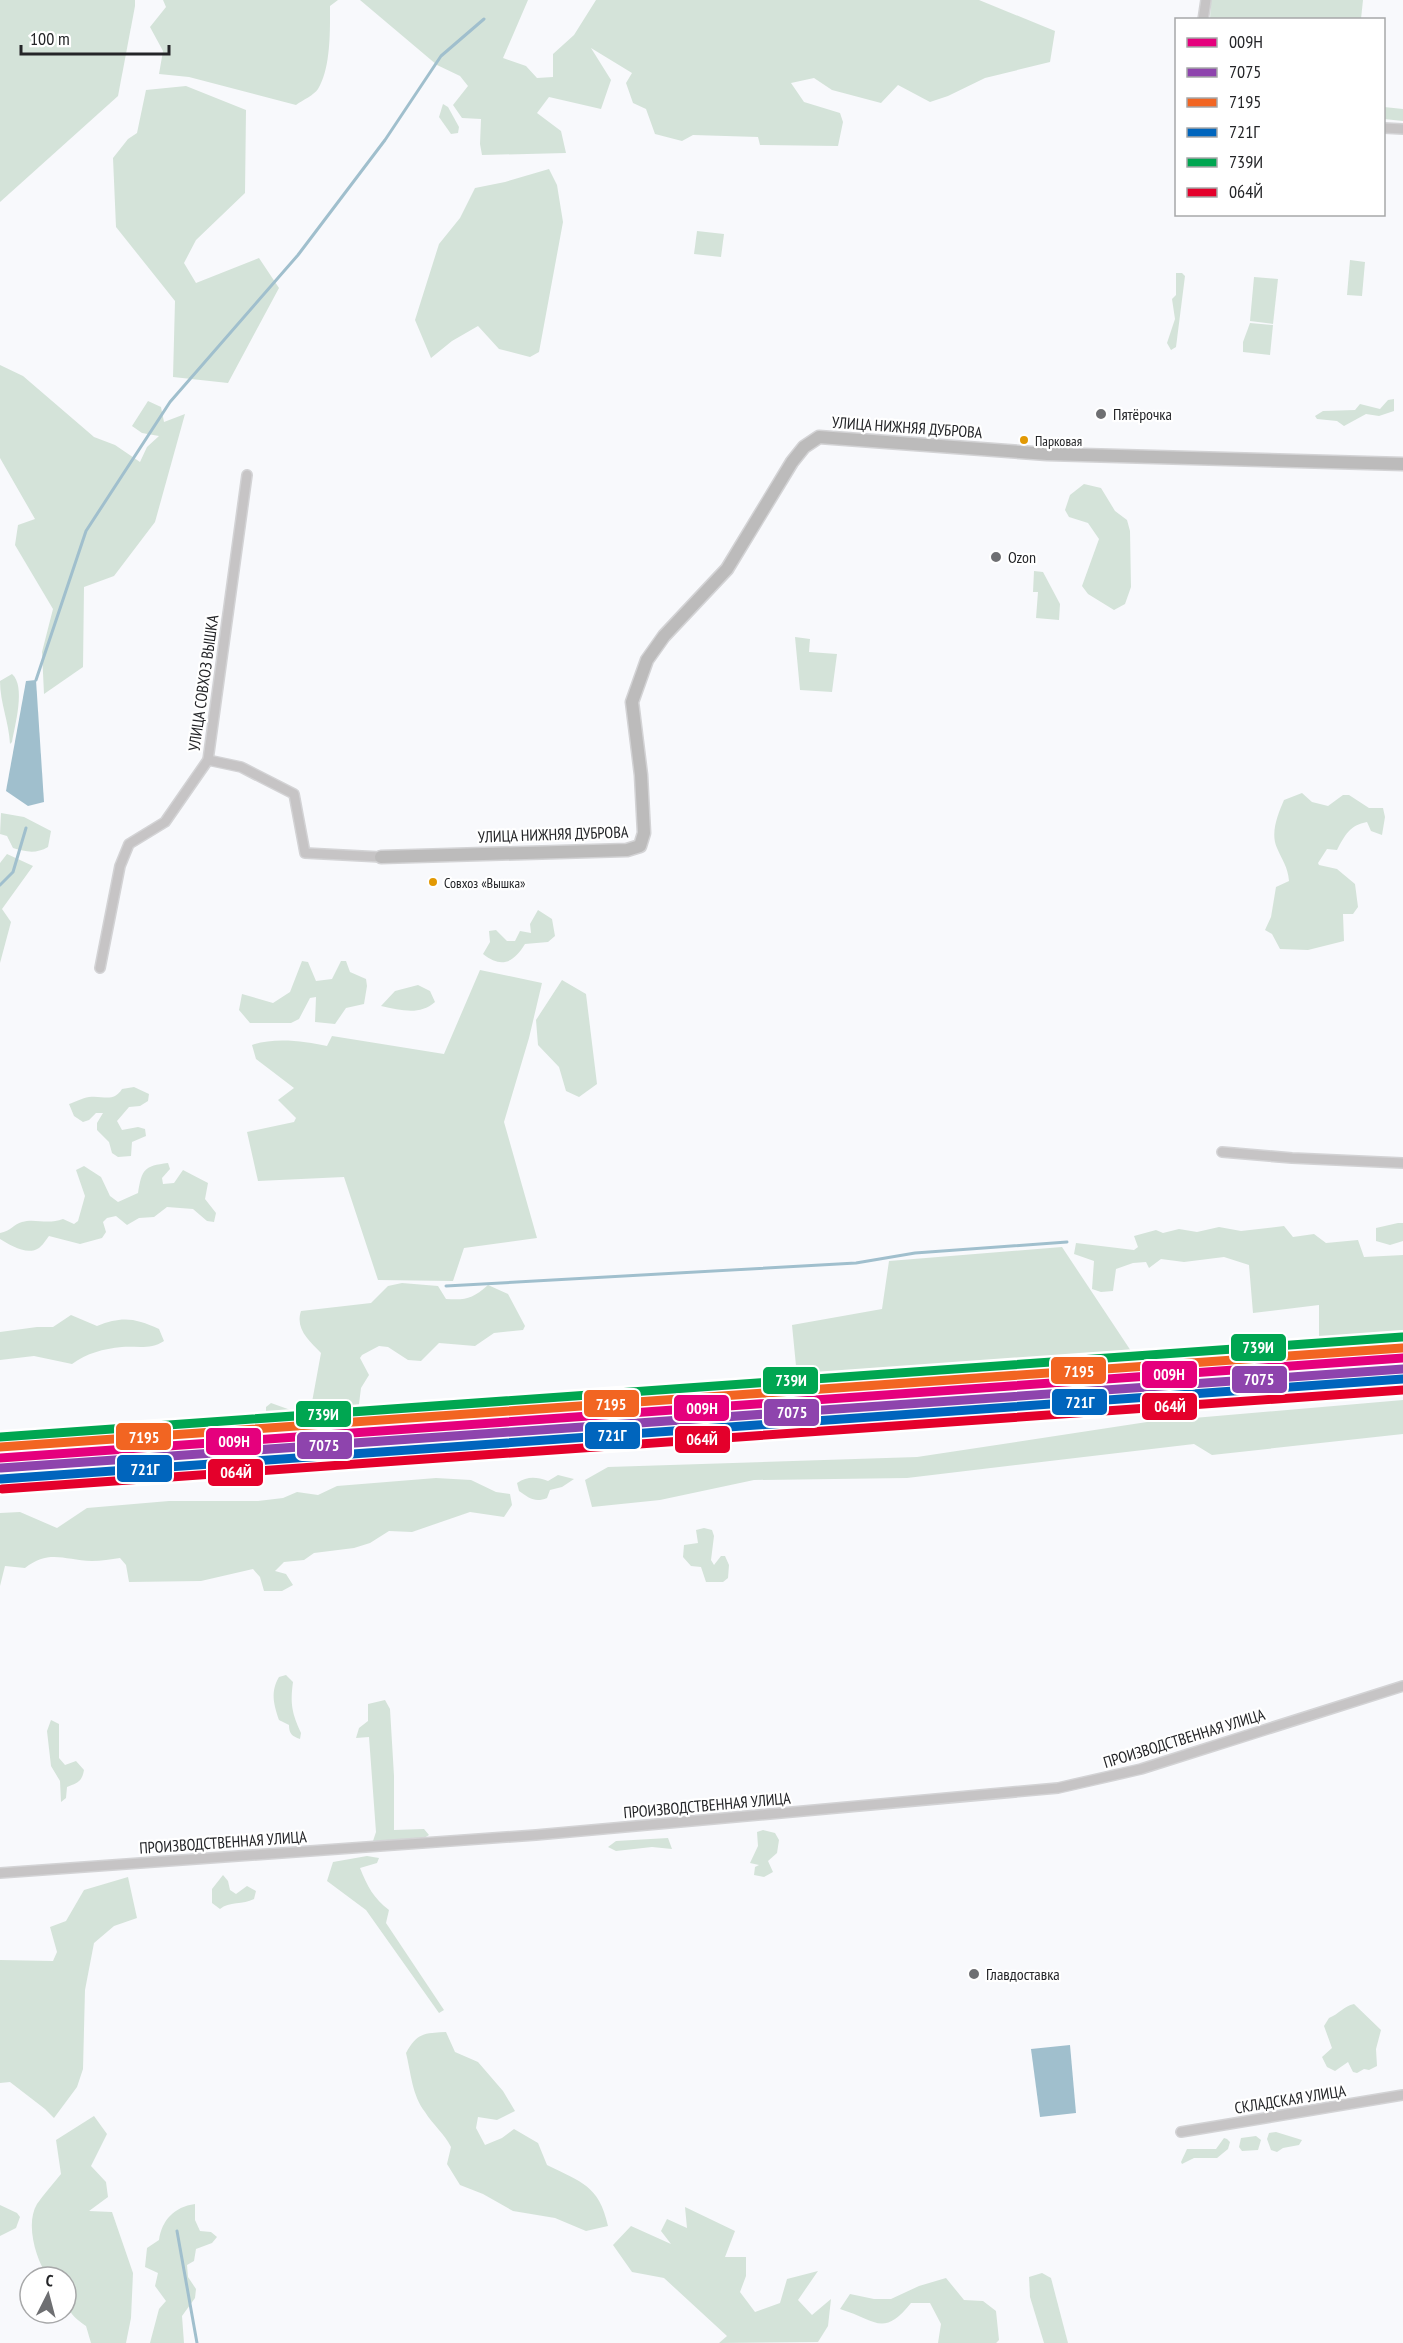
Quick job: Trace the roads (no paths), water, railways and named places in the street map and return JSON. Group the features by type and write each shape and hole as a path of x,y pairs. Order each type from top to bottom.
{"street":[{"path":"1203,18 1206,0"},
{"path":"1385,128 1403,129"},
{"name":"УЛИЦА НИЖНЯЯ ДУБРОВА","path":"381,856 627,850 640,846 644,833 644,821 632,702 646,660 664,636 727,569 792,462 804,447 819,437 1047,454 1403,464"},
{"name":"УЛИЦА СОВХОЗ ВЫШКА","path":"100,968 120,866 129,844 165,822 208,760 247,475"},
{"path":"208,760 241,766 294,794 305,853 381,856"},
{"path":"1222,1152 1403,1163"},
{"name":"ПРОИЗВОДСТВЕННАЯ УЛИЦА","path":"0,1873 526,1836 1058,1788 1141,1769 1403,1686"},
{"name":"СКЛАДСКАЯ УЛИЦА","path":"1181,2132 1403,2095"}],"water":[{"path":"36,680 44,802 28,806 6,791 26,681"},
{"path":"1070,2045 1076,2113 1040,2117 1031,2049"}],"waterway":[{"path":"36,680 86,531 170,402 298,255 385,140 441,56 484,19"},
{"path":"0,885 13,872 26,828"},
{"path":"446,1286 856,1263 915,1253 1067,1242"},
{"path":"177,2231 197,2343"}],"place":[{"name":"Пятёрочка","path":"1101,414"},
{"name":"Парковая","path":"1024,440"},
{"name":"Ozon","path":"996,557"},
{"name":"Совхоз «Вышка»","path":"433,882"},
{"name":"Главдоставка","path":"974,1974"}]}
